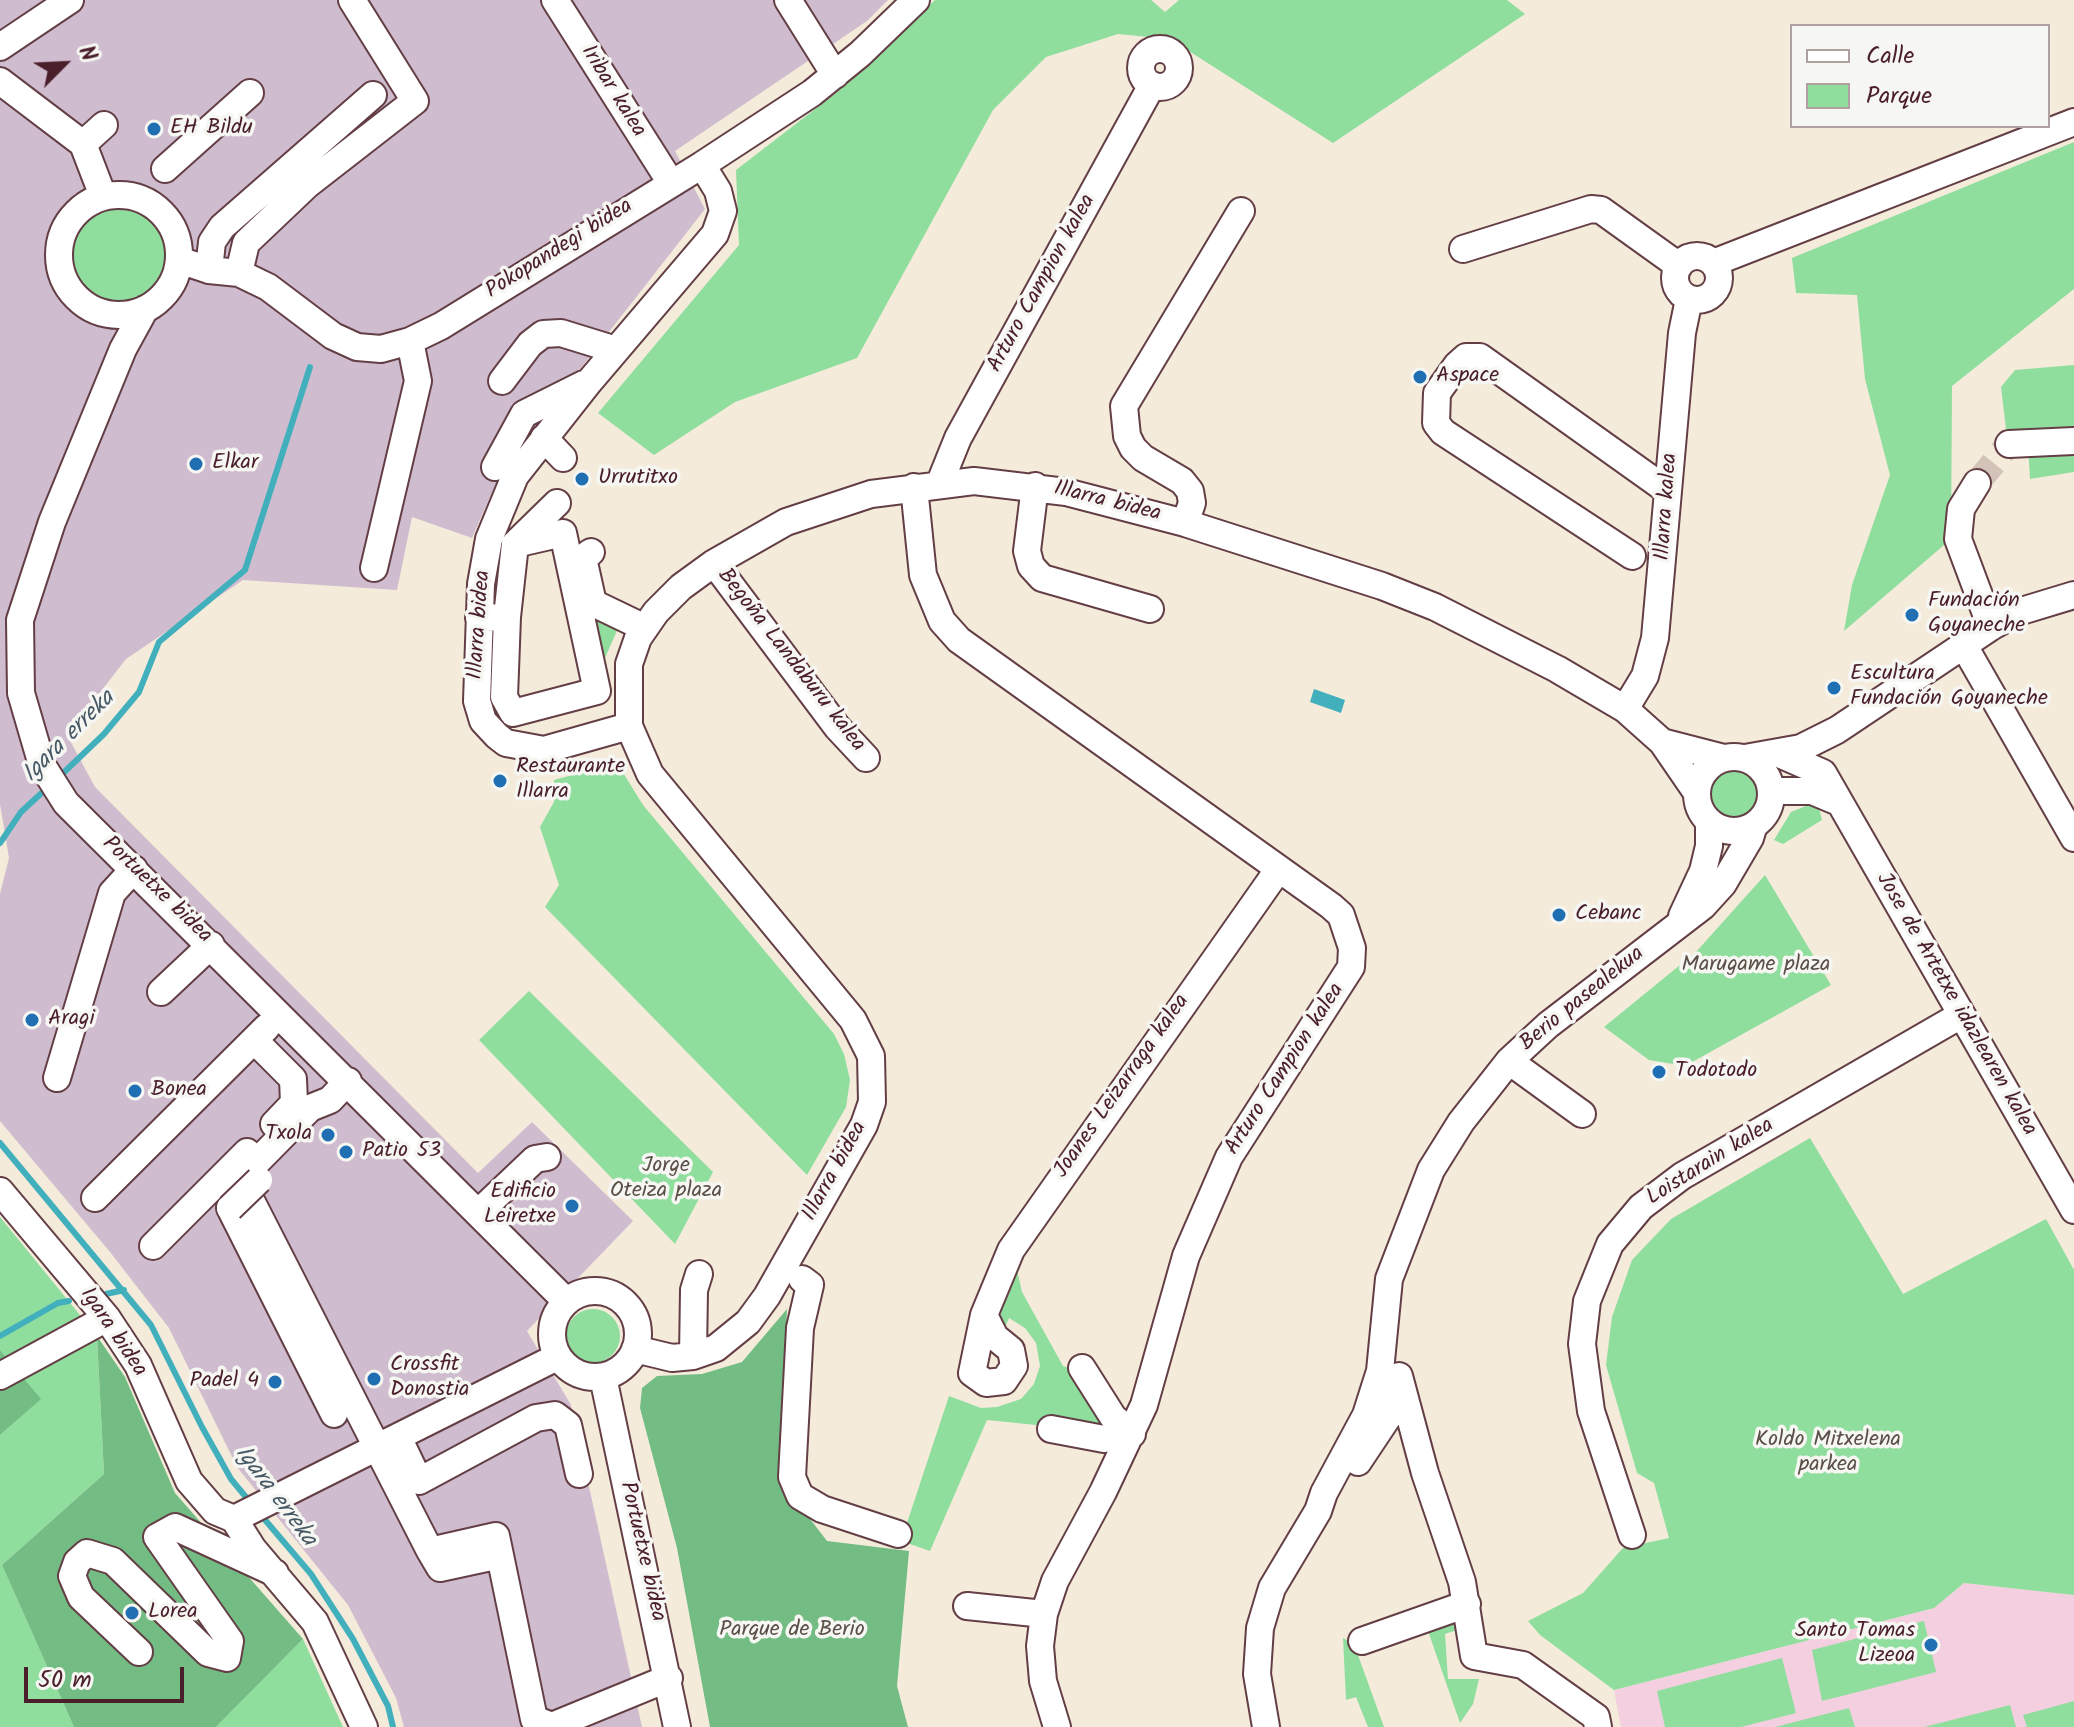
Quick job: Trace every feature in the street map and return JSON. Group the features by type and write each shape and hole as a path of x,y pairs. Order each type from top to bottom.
{"street":[{"path":"0,47 70,0"},
{"path":"239,273 246,243 307,185 415,101 352,0"},
{"name":"Iribar kalea","path":"555,0 671,183"},
{"path":"788,0 835,75"},
{"name":"Pokopandegi bidea","path":"179,260 209,270 239,273 268,287 333,336 357,347 381,349 410,341 441,326 702,165 835,75 913,1"},
{"path":"0,81 58,109 83,144 103,196"},
{"name":"Arturo Campion kalea","path":"1057,1727 1043,1681 1040,1646 1044,1614 1069,1552 1132,1434 1158,1365 1186,1256 1229,1157 1351,967 1352,948 1341,915 959,640 942,621 923,575 927,486 958,438 1152,85"},
{"path":"165,169 250,93"},
{"path":"209,270 212,242 222,227 373,95"},
{"path":"1713,263 1719,276 1715,290 1704,299 1689,299 1676,285 1679,266 1695,256 1713,263 2074,122"},
{"path":"83,144 104,125"},
{"name":"Illarra bidea","path":"629,726 544,750 506,743 483,721 477,701 479,618 489,539 515,476 589,382 715,234 723,211 718,191 702,165"},
{"path":"103,196 136,196 157,208 173,227 179,260 174,280 162,297 129,315 95,311 67,286 59,269 58,250 71,216 85,203 103,196"},
{"path":"1463,249 1591,209 1601,210 1679,266"},
{"path":"1185,523 1192,503 1190,491 1182,481 1143,458 1133,448 1127,436 1124,406 1241,211"},
{"name":"Illarra kalea","path":"1625,709 1645,676 1655,638 1682,333 1689,299"},
{"name":"Portuetxe bidea","path":"145,309 112,376 47,535 20,620 21,693 42,765 66,803 281,1013 339,1091 478,1213 566,1301"},
{"name":"Portuetxe bidea","path":"95,311 109,332 113,351 112,376"},
{"path":"502,381 530,344 543,334 561,333 616,350"},
{"path":"374,568 418,381 410,341"},
{"path":"1632,556 1443,432 1436,423 1437,393 1466,357 1480,357 1668,491"},
{"path":"495,467 524,414 589,382"},
{"path":"544,438 563,458"},
{"path":"2009,444 2074,441"},
{"name":"Illarra bidea","path":"635,1349 672,1358 693,1356 716,1348 735,1335 767,1296 864,1125 872,1102 871,1056 853,1020 650,774 629,726 629,664 645,628 681,587 714,563 786,522 826,506 927,486 974,481 1035,486 1111,502 1185,523 1319,563 1435,607 1625,709 1649,741 1697,793"},
{"path":"1977,483 1961,509 1958,539 1991,627"},
{"path":"1035,486 1027,551 1031,566 1042,578 1150,609"},
{"path":"515,544 563,533 597,691 513,713 504,697 507,617 515,544 557,503"},
{"path":"591,552 583,558 593,603 645,628"},
{"name":"Begoña Landaburu kalea","path":"714,563 837,727 866,758"},
{"name":"Berio pasealekua","path":"1735,758 1801,748 1837,730 1991,627 2018,612 2074,595"},
{"path":"479,618 507,617"},
{"path":"1963,644 2074,838"},
{"name":"Berio pasealekua","path":"1266,1727 1257,1674 1260,1628 1272,1588 1318,1511 1324,1493 1356,1439 1371,1401 1380,1371 1389,1279 1431,1170 1461,1122 1509,1061 1548,1025 1703,906 1723,884 1768,807 1810,764 1837,730"},
{"name":"Illarra bidea","path":"1649,741 1735,758"},
{"path":"1777,753 1810,764"},
{"path":"1768,807 1771,794 1764,772 1735,758 1705,771 1697,793 1698,803 1709,821 1731,831 1768,807 1812,791 1836,801"},
{"name":"Jose de Artetxe idazlearen kalea","path":"1810,764 1823,773 1836,801 2074,1210"},
{"name":"Berio pasealekua","path":"1676,926 1703,871 1709,846 1709,821"},
{"path":"57,1078 112,893 134,869"},
{"name":"Joanes Leizarraga kalea","path":"984,1315 1011,1250 1278,870"},
{"path":"161,992 211,945"},
{"path":"95,1198 281,1013"},
{"name":"Loistarain kalea","path":"1632,1535 1591,1411 1582,1344 1587,1301 1610,1244 1641,1207 1682,1176 1961,1015"},
{"path":"153,1246 294,1103 293,1079 254,1040"},
{"path":"1509,1061 1582,1114"},
{"path":"334,1414 230,1208 320,1118 339,1091"},
{"path":"339,1091 310,1108 240,1179 388,1444 430,1551 440,1568 491,1557"},
{"path":"478,1213 535,1159 547,1157"},
{"name":"Igara bidea","path":"0,1191 107,1318 138,1365 189,1481 215,1511 240,1517 275,1573 315,1622 364,1727"},
{"name":"Berio pasealekua","path":"1318,1511 1332,1501 1392,1411 1399,1376 1398,1319 1405,1262 1402,1245"},
{"path":"693,1356 694,1290 699,1274"},
{"path":"802,1279 810,1285 800,1328 792,1477 800,1496 822,1509 898,1534"},
{"path":"593,1291 619,1299 636,1321 635,1349 617,1372 603,1377 577,1374 557,1357 551,1333 559,1310 566,1301 593,1291"},
{"path":"0,1376 107,1318"},
{"path":"240,1517 557,1357"},
{"path":"1082,1368 1113,1417 1132,1434"},
{"name":"Berio pasealekua","path":"1399,1376 1425,1473 1467,1604 1474,1656 1523,1665 1596,1717 1598,1727"},
{"name":"Portuetxe bidea","path":"603,1377 677,1727"},
{"path":"1371,1401 1381,1430 1412,1456 1425,1473"},
{"path":"388,1444 419,1481 536,1418 555,1415 568,1425 579,1474"},
{"path":"1051,1429 1104,1439 1132,1434"},
{"path":"139,1652 81,1597 72,1576 77,1562 87,1553 113,1561 208,1653 227,1658 230,1641 157,1537 175,1527 275,1573"},
{"path":"430,1551 496,1536 534,1719 552,1726 669,1678"},
{"path":"1362,1641 1467,1604"},
{"path":"967,1606 1044,1614"}],"shaded area":[{"path":"0,0 888,0 867,21 675,151 705,209 502,469 472,538 412,517 397,590 243,580 126,659 67,735 95,787 478,1173 532,1122 633,1221 527,1331 571,1405 642,1727 404,1727 396,1698 348,1605 237,1467 169,1328 0,1121 0,894 9,858 0,804"},
{"name":"Santo Tomas Lizeoa","path":"1964,1583 2074,1595 2074,1727 1621,1727 1614,1690 1934,1608"}],"green space":[{"path":"935,0 1151,0 1165,12 1179,0 1507,0 1525,14 1333,143 1170,39 1118,34 1046,57 993,110 857,358 735,402 654,455 598,413 739,245 736,170 836,93"},
{"path":"2074,142 2074,289 1952,386 1951,539 1844,631 1852,585 1890,475 1865,379 1857,295 1796,293 1792,258"},
{"path":"120,203 139,207 155,218 166,234 170,253 166,272 155,288 139,299 120,303 101,299 85,288 74,272 70,253 74,234 85,218 101,207"},
{"path":"2074,365 2074,437 2017,441 2006,429 2001,387 2015,370"},
{"path":"2028,446 2074,452 2074,472 2030,479"},
{"path":"586,609 619,626 605,658 602,682"},
{"path":"617,763 643,805 834,1034 844,1054 850,1080 846,1107 807,1175 545,907 559,885 540,827 554,802 554,780"},
{"path":"1734,767 1752,775 1760,793 1752,811 1734,819 1716,811 1708,793 1716,775"},
{"path":"1811,804 1819,808 1822,820 1783,844 1774,840 1791,812"},
{"name":"Marugame plaza","path":"1765,875 1831,985 1685,1066 1649,1060 1604,1027 1696,952"},
{"name":"Jorge Oteiza plaza","path":"529,991 713,1172 675,1244 479,1040"},
{"name":"Koldo Mitxelena parkea","path":"1810,1138 1903,1294 2046,1219 2074,1270 2074,1595 1964,1583 1934,1608 1614,1690 1540,1635 1528,1621 1583,1593 1623,1548 1669,1538 1654,1483 1637,1473 1606,1365 1612,1317 1632,1260 1671,1219"},
{"path":"0,1217 97,1336 104,1474 2,1565 74,1727 0,1727 0,1435 40,1399 0,1350"},
{"path":"1017,1270 1022,1292 1063,1366 1072,1369 1108,1419 1105,1432 987,1420 930,1551 901,1541 949,1396 981,1408 997,1407 1021,1399 1034,1384 1040,1366 1036,1343 1025,1328 1009,1318 1003,1332 994,1313"},
{"path":"593,1309 612,1317 620,1336 612,1355 593,1363 574,1355 566,1336 574,1317"},
{"name":"Parque de Berio","path":"787,1309 780,1480 827,1541 909,1551 897,1686 908,1727 710,1727 677,1548 640,1408 642,1388 657,1376 702,1374 742,1362"},
{"path":"97,1336 125,1377 175,1493 303,1639 216,1727 74,1727 2,1565 104,1474"},
{"path":"0,1350 41,1399 0,1435"},
{"path":"1457,1617 1457,1630 1445,1634 1448,1679 1479,1679 1473,1704 1460,1723 1427,1628"},
{"path":"1924,1621 1936,1672 1822,1701 1812,1650"},
{"path":"1343,1638 1354,1644 1384,1727 1368,1727 1356,1697 1346,1700"},
{"path":"303,1639 343,1727 216,1727"},
{"path":"1782,1658 1796,1713 1741,1727 1665,1727 1657,1691"},
{"path":"2074,1701 2074,1727 2027,1727 2023,1715"},
{"path":"2010,1705 2016,1727 1924,1727 1944,1722"},
{"path":"1849,1708 1855,1727 1775,1727"}],"water":[{"path":"1314,689 1345,700 1341,713 1310,702"}],"waterway":[{"name":"Igara erreka","path":"59,777 104,734 139,692 159,642 245,570 310,367"},
{"name":"Igara erreka","path":"0,843 21,812 48,787"},
{"name":"Igara erreka","path":"0,1143 151,1325 231,1479 250,1502"},
{"path":"106,1294 124,1290"},
{"path":"0,1336 58,1303 69,1301"},
{"name":"Igara erreka","path":"260,1514 311,1574 353,1639 388,1706 393,1727"}],"tunnel":[{"path":"1977,483 2009,444"}],"place":[{"name":"EH Bildu","path":"154,129"},
{"name":"Aspace","path":"1420,377"},
{"name":"Elkar","path":"196,464"},
{"name":"Urrutitxo","path":"582,479"},
{"name":"Fundación Goyaneche","path":"1912,615"},
{"name":"Escultura Fundación Goyaneche","path":"1834,688"},
{"name":"Restaurante Illarra","path":"500,781"},
{"name":"Cebanc","path":"1559,915"},
{"name":"Aragi","path":"32,1020"},
{"name":"Todotodo","path":"1659,1072"},
{"name":"Bonea","path":"135,1091"},
{"name":"Txola","path":"328,1135"},
{"name":"Patio 53","path":"346,1152"},
{"name":"Edificio Leiretxe","path":"572,1206"},
{"name":"Crossfit Donostia","path":"374,1379"},
{"name":"Padel 4","path":"275,1382"},
{"name":"Lorea","path":"132,1613"},
{"name":"Santo Tomas Lizeoa","path":"1931,1645"}]}
